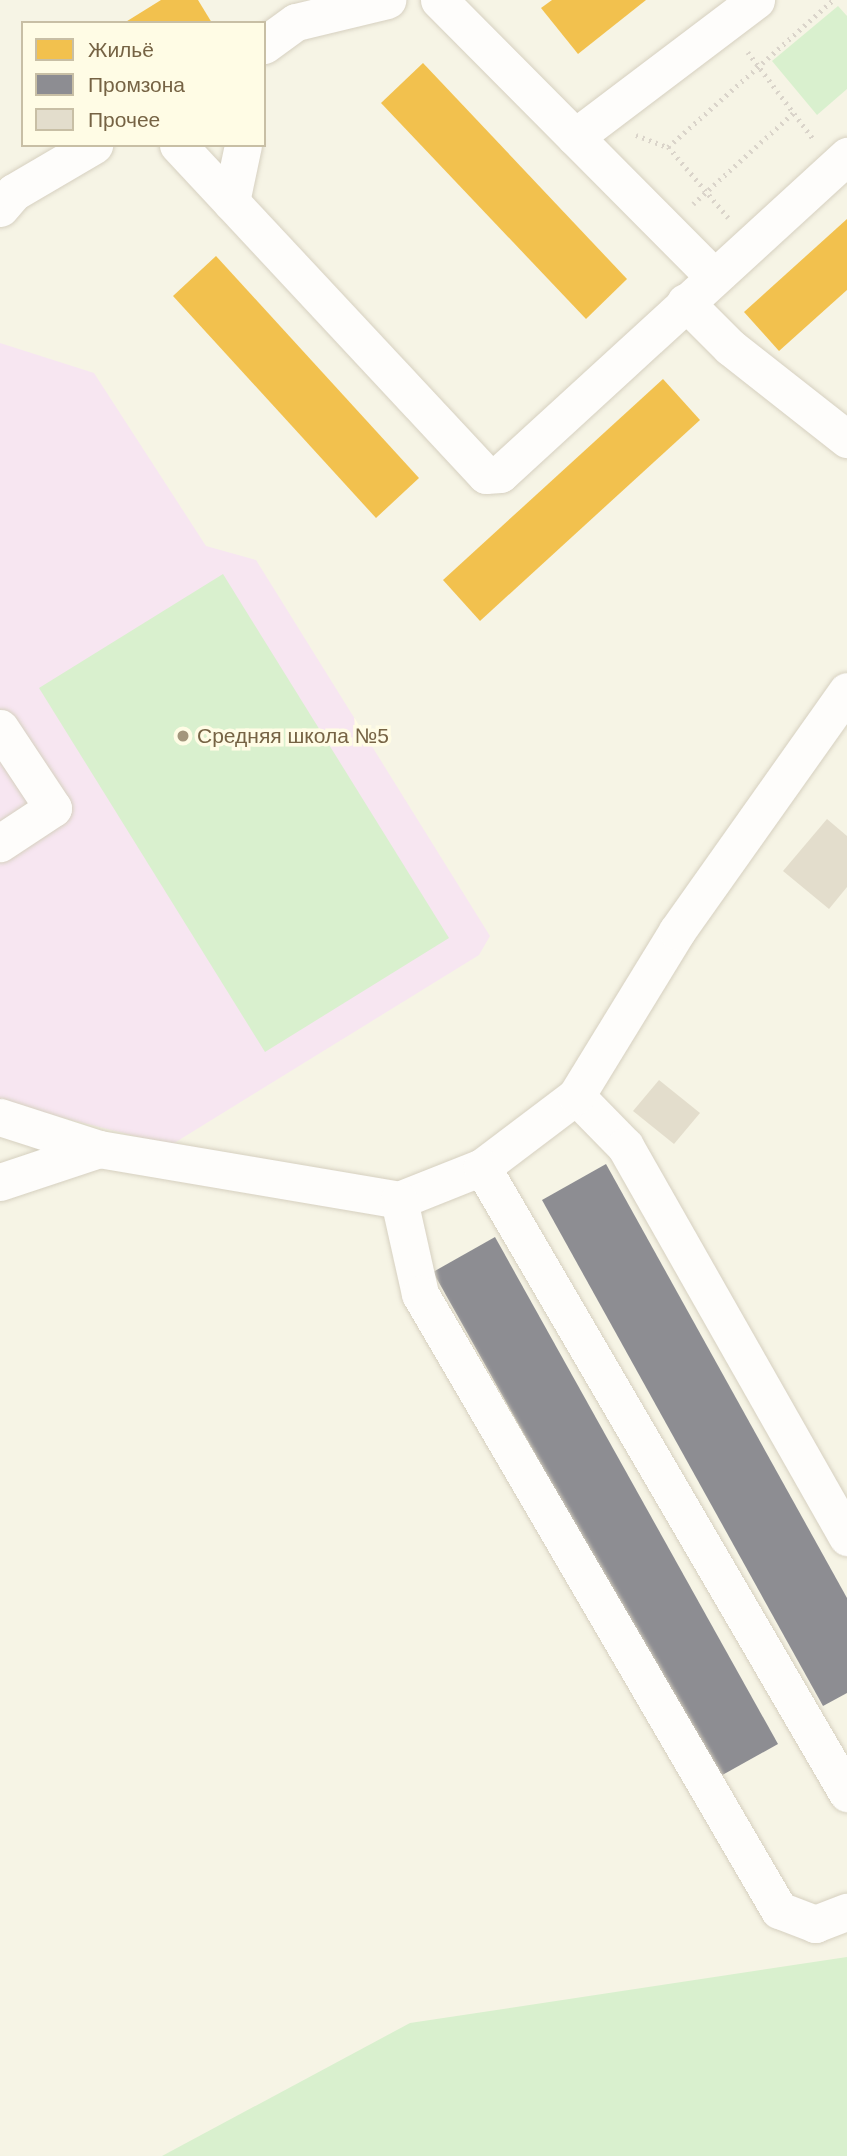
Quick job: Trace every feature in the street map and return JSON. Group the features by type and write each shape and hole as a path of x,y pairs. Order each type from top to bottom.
{"street":[{"path":"266,43 288,11 387,0"},
{"path":"439,0 713,276"},
{"path":"575,137 756,0"},
{"path":"0,208 14,192 91,147"},
{"path":"180,147 486,475 500,474 749,243 835,150"},
{"path":"231,202 243,147"},
{"path":"685,302 730,347 847,439"},
{"path":"0,1117 99,1149 399,1200 482,1167 576,1096 677,931 836,731 847,691"},
{"path":"0,728 53,808 0,843"},
{"path":"576,1096 625,1146 847,1536"},
{"path":"0,1182 99,1149"},
{"path":"482,1167 847,1793"},
{"path":"399,1200 420,1294 779,1910 815,1924 847,1912"}],"path":[{"path":"749,243 668,147 833,0"},
{"path":"726,22 793,113 835,150"},
{"path":"666,229 793,113"}],"shaded area":[{"name":"Средняя школа №5","path":"0,343 94,373 206,546 256,560 490,936 479,955 171,1145 0,1102"}],"green space":[{"path":"838,6 847,16 847,89 817,115 772,61"},
{"path":"223,574 449,938 265,1052 39,688"},
{"path":"847,1957 847,2156 162,2156 410,2023"}],"building: Жильё":[{"path":"161,0 198,0 211,21 127,21"},
{"path":"552,0 646,0 578,54 541,8"},
{"path":"423,63 627,279 586,319 381,103"},
{"path":"847,219 847,290 779,351 744,312"},
{"path":"216,256 419,478 376,518 173,296"},
{"path":"663,379 700,420 480,621 443,580"}],"building: Промзона":[{"path":"606,1164 847,1598 847,1693 823,1706 542,1200"},
{"path":"495,1237 778,1744 717,1778 433,1272"}],"building: Прочее":[{"path":"827,819 847,836 847,887 829,909 783,871"},
{"path":"659,1080 700,1113 674,1144 633,1111"}],"place":[{"name":"Средняя школа №5","path":"183,736"}]}
